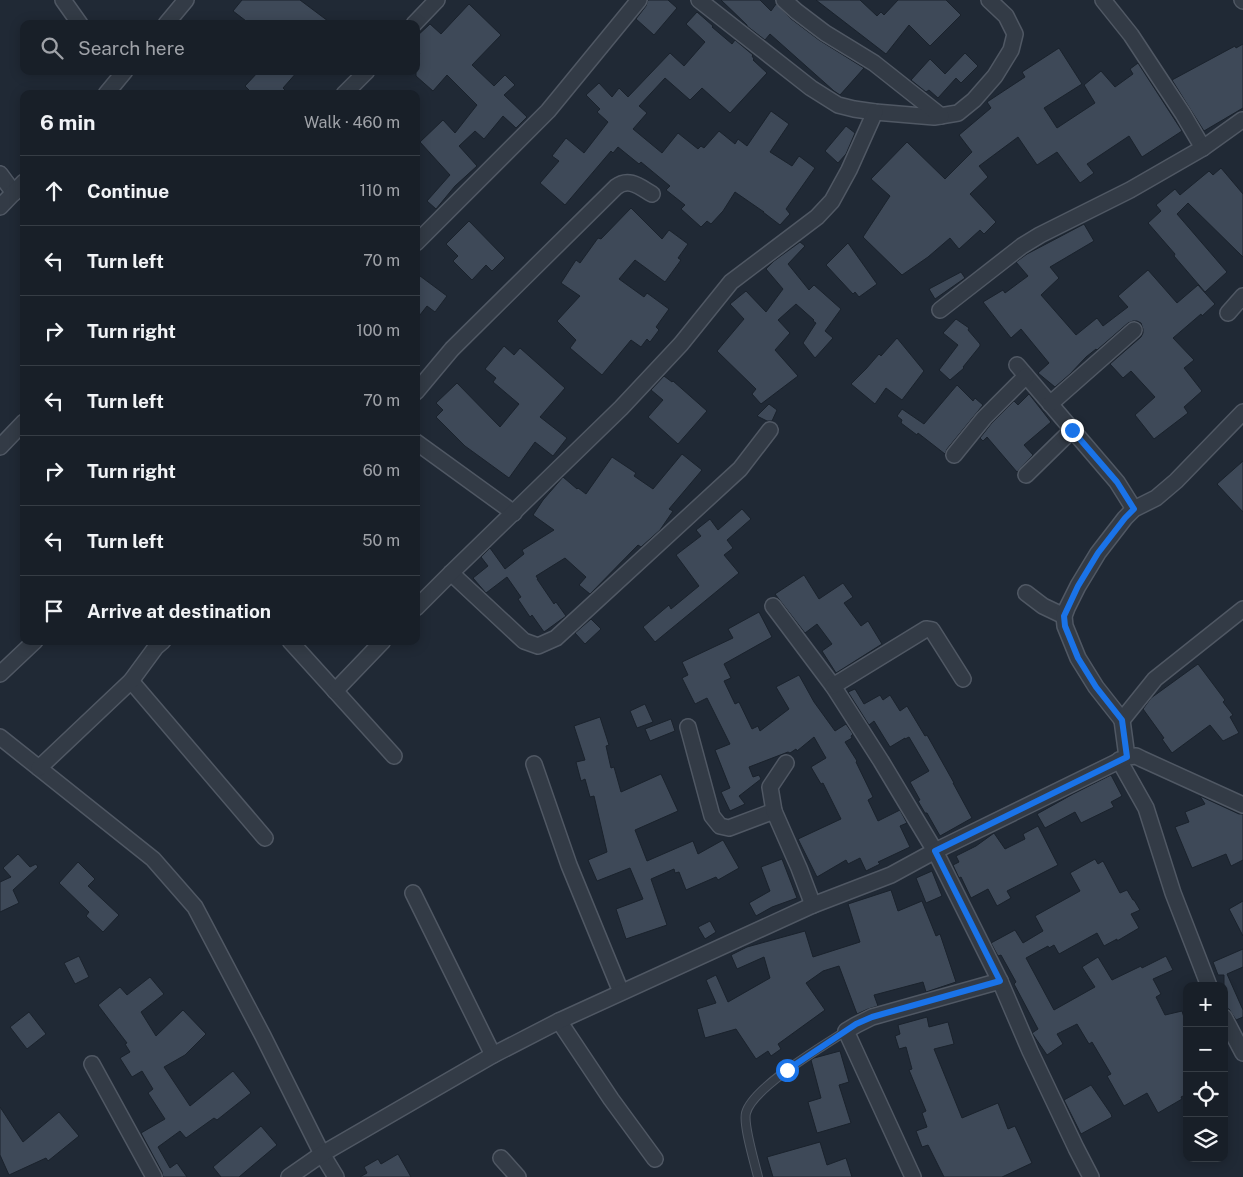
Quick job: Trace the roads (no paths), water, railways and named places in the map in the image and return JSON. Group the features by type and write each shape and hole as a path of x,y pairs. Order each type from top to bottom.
{"street":[{"path":"63,0 77,20"},
{"path":"169,20 186,0"},
{"path":"418,20 436,0"},
{"path":"420,239 548,112 639,0"},
{"path":"698,0 811,88 838,105 875,112 934,117 958,113 974,100 996,76 1012,50 1015,34 1006,16 989,0"},
{"path":"784,0 825,33 874,63 941,116"},
{"path":"1103,0 1131,35 1203,148"},
{"path":"109,90 119,75"},
{"path":"348,90 363,75"},
{"path":"420,604 621,408 681,344 731,282 818,217 832,201 849,170 875,112"},
{"path":"940,310 1022,246 1130,190 1203,148 1242,120"},
{"path":"0,174 19,188 0,206"},
{"path":"420,387 452,349 616,187 621,183 628,182 652,194"},
{"path":"1228,313 1243,296"},
{"path":"1050,404 1134,330"},
{"path":"954,455 1022,370 1117,482 1134,509"},
{"path":"1207,982 1174,893 1146,808 1123,758 1122,720 1096,687 1078,658 1065,626 1064,616 1078,586 1098,553 1125,518 1134,509 1156,498 1176,482 1243,412"},
{"path":"0,448 20,426"},
{"path":"451,572 524,641 538,646 556,638 740,469 770,430"},
{"path":"1026,475 1072,430"},
{"path":"420,445 514,513"},
{"path":"1026,593 1043,606 1064,616"},
{"path":"773,606 833,686 935,851 1000,981 1030,1051 1091,1177"},
{"path":"1122,720 1154,679 1243,609"},
{"path":"833,686 926,629 932,630 963,679"},
{"path":"0,674 31,645"},
{"path":"39,768 131,681 158,645"},
{"path":"294,645 394,756"},
{"path":"335,691 379,645"},
{"path":"131,681 265,838"},
{"path":"688,727 712,816 720,826 729,828 774,811"},
{"path":"0,737 153,859 195,907 322,1154 336,1177"},
{"path":"289,1177 322,1154 494,1055 559,1021 813,905 890,875 1123,758 1136,756 1243,805"},
{"path":"786,763 770,787 774,811 813,905"},
{"path":"534,764 569,865 621,992"},
{"path":"413,893 494,1055"},
{"path":"913,1177 846,1031 872,1017 1000,981"},
{"path":"559,1021 611,1099 655,1159"},
{"path":"1228,1025 1243,1053"},
{"path":"92,1064 154,1177"},
{"path":"500,1158 518,1177"}],"lane":[{"path":"758,1177 745,1114 752,1100 766,1086 787,1070 846,1031"}]}
